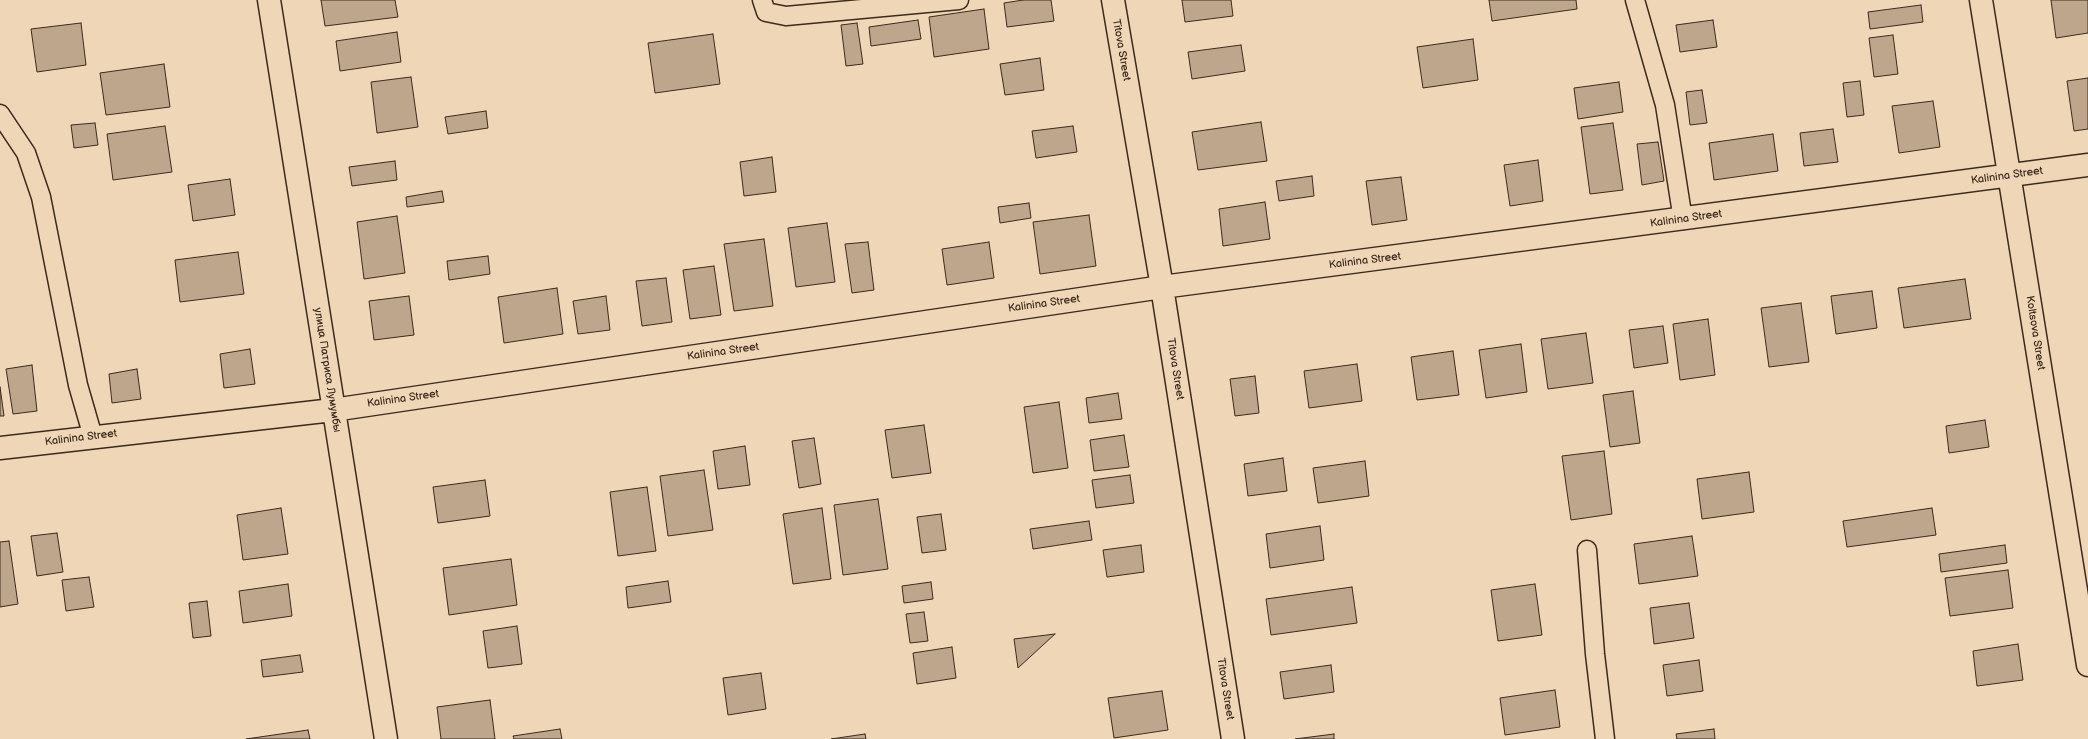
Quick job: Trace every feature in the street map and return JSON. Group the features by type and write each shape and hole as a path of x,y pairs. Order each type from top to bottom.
{"street":[{"name":"улица Патриса Лумумбы","path":"269,0 386,739"},
{"name":"Titova Street","path":"1113,0 1162,287 1233,739"},
{"name":"Koltsova Street","path":"1981,0 2088,666"},
{"name":"Kalinina Street","path":"0,448 333,410 1162,287 1683,220 2088,165"}],"lane":[{"path":"762,0 766,12 786,16 959,0"},
{"path":"1635,0 1665,105 1683,220"},
{"path":"0,114 26,154 41,197 78,384 93,437"},
{"path":"1587,550 1595,654 1605,739"}],"building":[{"path":"321,0 395,0 398,17 325,26"},
{"path":"1023,0 1051,0 1054,21 1007,27 1004,3"},
{"path":"1182,0 1231,0 1233,16 1185,22"},
{"path":"1489,0 1576,0 1577,9 1492,21"},
{"path":"2051,0 2088,0 2088,33 2056,38"},
{"path":"1921,5 1923,22 1870,29 1868,12"},
{"path":"984,9 989,49 934,57 929,17"},
{"path":"918,20 921,39 871,46 869,27"},
{"path":"1713,20 1717,47 1680,52 1676,25"},
{"path":"81,23 86,65 37,72 31,29"},
{"path":"857,23 863,64 846,66 841,25"},
{"path":"397,32 401,62 340,71 336,41"},
{"path":"713,34 720,84 655,93 648,43"},
{"path":"1893,35 1898,74 1874,77 1869,38"},
{"path":"1473,39 1478,80 1423,88 1417,47"},
{"path":"1241,45 1245,71 1192,79 1188,52"},
{"path":"1040,58 1044,90 1005,95 1000,64"},
{"path":"164,64 170,107 106,115 100,73"},
{"path":"411,77 418,127 377,133 371,82"},
{"path":"2088,78 2088,129 2074,131 2067,81"},
{"path":"1860,81 1864,115 1847,117 1843,83"},
{"path":"1619,82 1623,112 1578,119 1574,88"},
{"path":"1702,90 1707,123 1690,125 1686,92"},
{"path":"1933,101 1940,147 1899,153 1892,106"},
{"path":"486,111 488,128 448,134 445,117"},
{"path":"1261,122 1267,161 1198,170 1192,132"},
{"path":"95,123 98,145 74,148 71,125"},
{"path":"1613,123 1623,190 1590,194 1581,127"},
{"path":"165,126 172,172 113,180 107,134"},
{"path":"1073,126 1077,152 1036,158 1032,131"},
{"path":"1833,129 1838,162 1804,166 1800,133"},
{"path":"1773,134 1778,171 1714,180 1709,143"},
{"path":"1658,142 1664,181 1642,185 1637,144"},
{"path":"772,157 776,192 744,196 740,162"},
{"path":"1538,160 1543,201 1510,206 1504,165"},
{"path":"395,161 397,180 352,186 349,167"},
{"path":"1312,176 1314,196 1279,201 1276,181"},
{"path":"1401,177 1407,220 1372,225 1366,181"},
{"path":"230,179 235,215 193,221 188,185"},
{"path":"442,191 444,202 407,207 406,197"},
{"path":"1265,202 1270,239 1223,246 1219,209"},
{"path":"1029,203 1031,218 1000,223 998,207"},
{"path":"1089,215 1096,266 1040,274 1033,222"},
{"path":"397,216 405,273 364,279 357,222"},
{"path":"827,223 835,282 796,287 788,228"},
{"path":"764,239 773,306 734,311 724,244"},
{"path":"868,242 874,290 852,293 845,244"},
{"path":"989,242 994,278 947,285 942,249"},
{"path":"238,252 244,294 180,302 175,260"},
{"path":"488,256 490,274 449,280 447,261"},
{"path":"714,266 721,315 690,319 683,270"},
{"path":"666,278 672,322 642,326 636,281"},
{"path":"1965,279 1971,319 1904,328 1898,288"},
{"path":"557,288 563,334 504,343 498,297"},
{"path":"1872,291 1877,328 1836,334 1831,296"},
{"path":"409,296 414,335 374,340 369,301"},
{"path":"606,296 610,330 578,334 573,301"},
{"path":"1801,303 1809,362 1769,367 1761,308"},
{"path":"1708,319 1715,375 1680,380 1673,324"},
{"path":"1663,326 1668,363 1634,368 1629,330"},
{"path":"1586,333 1593,383 1548,389 1541,339"},
{"path":"1521,344 1527,392 1486,398 1479,350"},
{"path":"250,349 255,384 224,388 220,354"},
{"path":"1453,351 1459,395 1417,400 1411,357"},
{"path":"1357,364 1362,401 1309,408 1304,371"},
{"path":"32,365 37,411 13,414 6,369"},
{"path":"137,369 141,399 112,403 109,374"},
{"path":"1255,376 1259,413 1235,416 1230,379"},
{"path":"0,387 4,416 0,416"},
{"path":"1633,391 1640,443 1610,447 1603,395"},
{"path":"1118,393 1122,419 1089,423 1086,398"},
{"path":"1059,402 1068,468 1033,473 1024,407"},
{"path":"1985,420 1989,447 1949,453 1946,426"},
{"path":"924,425 931,473 892,478 885,430"},
{"path":"1124,435 1129,467 1094,471 1090,440"},
{"path":"814,438 821,484 799,488 792,441"},
{"path":"745,446 750,485 718,489 713,451"},
{"path":"1604,451 1612,514 1571,520 1562,456"},
{"path":"1283,458 1287,491 1248,496 1244,464"},
{"path":"1365,461 1369,496 1318,503 1313,468"},
{"path":"704,470 713,530 668,536 660,476"},
{"path":"1749,472 1754,512 1702,519 1697,479"},
{"path":"1130,475 1134,503 1096,508 1092,480"},
{"path":"485,480 490,516 438,523 433,487"},
{"path":"647,487 656,551 618,556 610,492"},
{"path":"878,499 888,569 843,575 834,505"},
{"path":"281,508 288,554 243,560 237,515"},
{"path":"822,508 831,579 793,584 783,514"},
{"path":"1932,508 1936,535 1847,547 1843,521"},
{"path":"941,514 946,550 922,553 917,517"},
{"path":"1089,521 1092,540 1033,549 1030,529"},
{"path":"1320,526 1324,560 1270,568 1266,534"},
{"path":"57,533 63,572 37,576 31,536"},
{"path":"1692,536 1698,576 1639,584 1634,544"},
{"path":"9,541 18,604 0,607 0,542"},
{"path":"1141,545 1144,572 1107,577 1103,550"},
{"path":"2005,545 2007,563 1941,572 1939,554"},
{"path":"511,559 517,605 449,615 443,568"},
{"path":"2008,570 2013,608 1950,616 1945,578"},
{"path":"89,577 94,607 66,611 62,580"},
{"path":"668,581 671,602 628,608 626,587"},
{"path":"931,582 933,599 904,603 902,586"},
{"path":"288,584 292,616 243,623 239,591"},
{"path":"1535,584 1542,635 1498,641 1491,590"},
{"path":"1352,587 1357,623 1271,635 1266,599"},
{"path":"207,601 211,636 193,638 189,603"},
{"path":"1689,603 1694,638 1654,644 1650,608"},
{"path":"924,612 928,641 910,643 906,614"},
{"path":"517,626 522,664 488,668 483,631"},
{"path":"1055,634 1018,668 1014,639"},
{"path":"2018,644 2023,680 1977,686 1973,651"},
{"path":"952,647 956,678 917,684 913,653"},
{"path":"300,655 303,672 263,677 261,660"},
{"path":"1699,660 1703,691 1667,696 1663,665"},
{"path":"1331,665 1334,692 1284,699 1280,672"},
{"path":"761,673 766,709 728,715 723,678"},
{"path":"1555,690 1560,727 1505,735 1500,698"},
{"path":"1162,691 1168,730 1114,738 1108,698"},
{"path":"490,700 495,739 441,739 437,707"},
{"path":"560,729 562,739 514,739 513,736"},
{"path":"1714,729 1715,739 1677,739 1676,734"},
{"path":"308,730 310,739 246,739"},
{"path":"865,734 866,739 831,739"},
{"path":"1334,734 1334,739 1295,739"}]}
